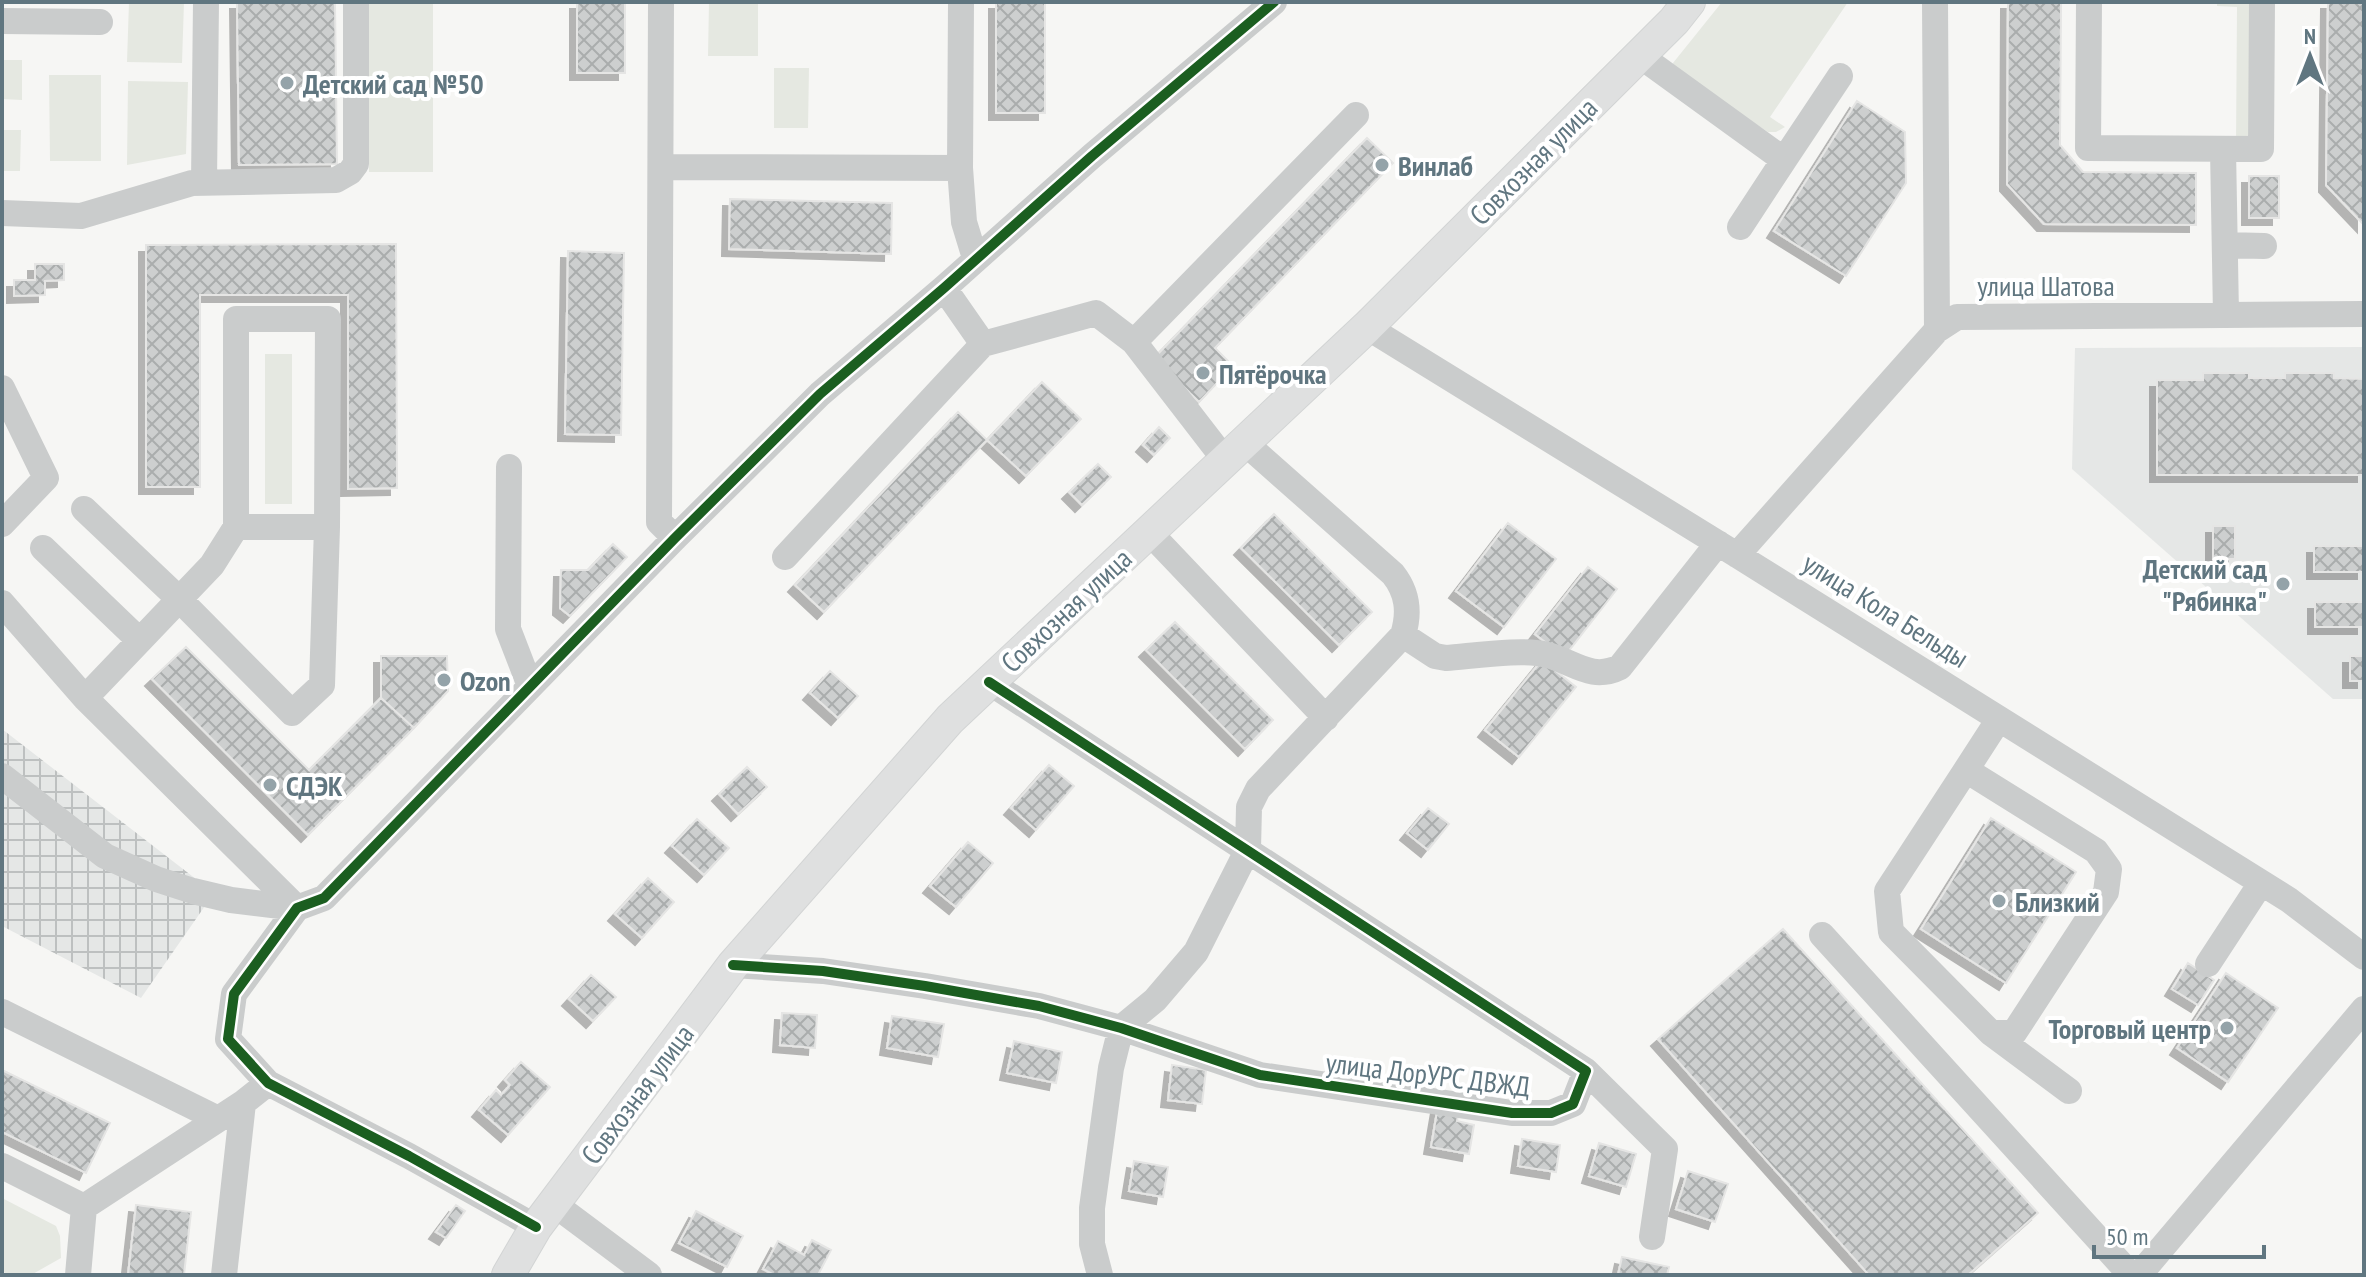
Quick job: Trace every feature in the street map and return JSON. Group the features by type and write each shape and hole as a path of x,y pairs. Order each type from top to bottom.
{"main road":[{"name":"Совхозная улица","path":"508,1275 545,1216 733,965 950,719 1367,327 1674,21 1689,2"}],"street":[{"path":"204,182 206,2"},
{"path":"2,213 81,216 192,183 336,180 350,172 356,164 356,2"},
{"path":"661,2 659,522 675,538"},
{"path":"961,2 960,168 964,222 975,258"},
{"path":"2,776 105,856 156,879 231,900 297,908 324,898 820,394 1274,2"},
{"path":"1935,2 1937,330"},
{"path":"2089,2 2088,148 2223,149 2261,149 2262,2"},
{"path":"2,21 100,22"},
{"path":"1639,55 1784,160"},
{"path":"1740,227 1840,76"},
{"path":"1134,342 1356,115"},
{"path":"2223,149 2226,315"},
{"path":"661,167 960,168"},
{"path":"2225,245 2264,246"},
{"path":"944,288 983,344"},
{"path":"785,557 983,344 1096,313 1134,342 1234,451 1393,574 1406,596 1407,623 1403,635 1258,789 1249,807 1248,849 1196,952 1155,1000 1121,1028 1111,1068 1092,1208 1092,1244 1100,1275"},
{"name":"улица Шатова","path":"1403,635 1435,656 1446,658 1545,654 1595,673 1608,673 1620,667 1727,549 1937,330 1957,317 2364,314"},
{"path":"84,509 178,598 292,713 322,685 327,527 328,319 236,319 236,527 212,565 178,598 85,698"},
{"name":"улица Кола Бельды","path":"1367,327 2289,900 2364,957"},
{"path":"2,388 46,478 2,524"},
{"path":"509,467 508,629 530,686"},
{"path":"236,527 327,527"},
{"path":"1149,532 1326,718"},
{"path":"43,548 139,640"},
{"path":"2,603 85,698 297,908"},
{"name":"улица ДорУРС ДВЖД","path":"733,965 823,971 1039,1006 1121,1028 1260,1075 1512,1113 1551,1113 1573,1104 1586,1071 989,682"},
{"path":"1999,719 1887,891 1891,932 1991,1033 2069,1091"},
{"path":"1966,770 2096,851 2109,869 2106,892 2014,1033 1991,1033"},
{"path":"2208,964 2261,883"},
{"path":"297,908 234,994 228,1039 268,1083 409,1156 545,1216 649,1275"},
{"path":"1822,935 2131,1275"},
{"path":"2139,1275 2334,1027 2364,1009"},
{"path":"2,1012 218,1119"},
{"path":"1586,1071 1665,1149 1652,1237"},
{"path":"84,1207 243,1103 268,1083"},
{"path":"224,1275 243,1103"},
{"path":"2,1166 84,1207"},
{"path":"78,1275 84,1207"}],"shaded area":[{"path":"129,2 184,2 182,63 127,62"},
{"path":"369,2 433,2 433,172 369,172"},
{"path":"709,2 758,2 758,56 708,56"},
{"path":"1722,2 1848,2 1770,117 1785,127 1776,132 1768,132 1675,72 1673,63"},
{"path":"2217,2 2251,2 2250,134 2236,146 2237,7 2217,6"},
{"path":"2,60 22,60 22,100 2,99"},
{"path":"774,68 809,68 808,128 774,128"},
{"path":"49,75 101,75 101,161 50,161"},
{"path":"128,81 188,82 186,154 127,165"},
{"path":"2,130 21,130 20,171 2,171"},
{"name":"Детский сад \"Рябинка\"","path":"2364,347 2364,699 2333,699 2072,469 2075,348"},
{"path":"265,354 292,354 292,504 265,504"},
{"path":"2,729 214,893 141,998 2,926"},
{"path":"2,1198 56,1226 60,1236 61,1258 31,1275 6,1275 2,1269"}],"building":[{"name":"Детский сад №50","path":"237,2 335,2 337,164 239,165"},
{"path":"577,2 625,2 625,73 577,73"},
{"path":"996,2 1045,2 1045,113 996,113"},
{"path":"2008,2 2061,2 2060,145 2083,172 2196,173 2196,225 2044,224 2007,184"},
{"path":"2328,2 2364,2 2364,225 2326,185"},
{"path":"1857,101 1905,132 1906,183 1846,276 1774,231"},
{"path":"1367,138 1393,163 1215,348 1233,366 1199,402 1154,358"},
{"path":"2249,176 2279,176 2279,218 2249,218"},
{"path":"730,199 892,203 891,254 729,249"},
{"path":"396,244 397,488 348,489 348,295 200,295 200,487 146,487 146,245"},
{"path":"568,251 624,253 621,435 565,434"},
{"path":"35,264 64,264 64,280 45,281 45,295 14,296 14,280 35,280"},
{"path":"2203,373 2249,373 2249,378 2285,378 2285,373 2334,373 2334,378 2364,379 2364,475 2157,475 2157,380 2203,380"},
{"path":"1042,382 1081,419 1026,476 987,440"},
{"path":"958,412 987,440 824,612 795,585"},
{"path":"1159,427 1170,438 1154,455 1143,445"},
{"path":"1098,464 1111,477 1082,505 1069,492"},
{"path":"1274,514 1372,612 1339,645 1241,548"},
{"path":"1508,523 1556,559 1504,627 1456,591"},
{"path":"2213,526 2235,526 2235,559 2213,559"},
{"path":"613,544 627,557 570,616 560,608 561,570 588,570"},
{"path":"2314,546 2364,546 2364,572 2314,572"},
{"path":"1588,567 1617,589 1564,657 1535,634"},
{"path":"2315,602 2364,602 2364,627 2315,627"},
{"path":"1175,622 1273,720 1245,749 1146,650"},
{"path":"186,647 309,770 381,698 414,728 308,835 152,679"},
{"path":"381,656 447,656 448,691 414,728 381,698"},
{"path":"2350,656 2364,656 2364,681 2350,681"},
{"path":"1542,660 1576,687 1519,757 1485,730"},
{"path":"830,671 858,696 838,718 810,693"},
{"path":"1049,765 1074,786 1036,830 1011,808"},
{"path":"747,767 767,787 738,814 719,794"},
{"path":"1428,808 1449,824 1428,850 1407,833"},
{"name":"Близкий","path":"1991,818 2076,872 2006,983 1921,929"},
{"path":"697,819 729,848 704,875 672,846"},
{"path":"968,842 993,863 956,907 930,886"},
{"path":"648,878 674,902 642,938 615,914"},
{"path":"1783,929 2038,1213 1968,1275 1869,1275 1658,1039"},
{"path":"2188,963 2214,980 2198,1005 2172,989"},
{"name":"Торговый центр","path":"2226,973 2278,1008 2228,1082 2177,1048"},
{"path":"591,975 616,997 593,1021 569,999"},
{"path":"782,1013 817,1015 815,1048 780,1045"},
{"path":"892,1016 944,1024 938,1057 887,1048"},
{"path":"1014,1041 1062,1052 1056,1083 1007,1073"},
{"path":"521,1062 550,1087 508,1135 479,1110 496,1090 501,1095 510,1085 505,1080"},
{"path":"1172,1065 1206,1070 1202,1104 1168,1100"},
{"path":"2,1070 110,1123 86,1173 2,1132"},
{"path":"1438,1106 1459,1109 1457,1121 1474,1125 1469,1154 1431,1147"},
{"path":"1522,1139 1560,1145 1556,1172 1518,1166"},
{"path":"1599,1143 1636,1154 1626,1187 1589,1176"},
{"path":"1134,1161 1168,1167 1163,1197 1129,1191"},
{"path":"1688,1171 1728,1184 1715,1222 1676,1209"},
{"path":"136,1205 191,1212 184,1275 128,1275"},
{"path":"456,1205 465,1211 446,1238 436,1232"},
{"path":"696,1211 743,1236 727,1267 679,1243"},
{"path":"812,1240 831,1250 818,1275 774,1275 763,1269 778,1241 804,1255"},
{"path":"1622,1257 1669,1267 1667,1275 1618,1275"}],"cycle path":[{"path":"536,1227 409,1156 268,1083 228,1039 234,994 297,908 324,898 820,394 1274,2"},
{"path":"733,965 823,971 1039,1006 1121,1028 1260,1075 1512,1113 1551,1113 1573,1104 1586,1071 989,682"}],"place":[{"name":"Детский сад №50","path":"287,83"},
{"name":"Винлаб","path":"1382,165"},
{"name":"Пятёрочка","path":"1203,373"},
{"name":"Детский сад \"Рябинка\"","path":"2283,584"},
{"name":"Ozon","path":"444,680"},
{"name":"СДЭК","path":"270,785"},
{"name":"Близкий","path":"1999,901"},
{"name":"Торговый центр","path":"2227,1028"}]}
